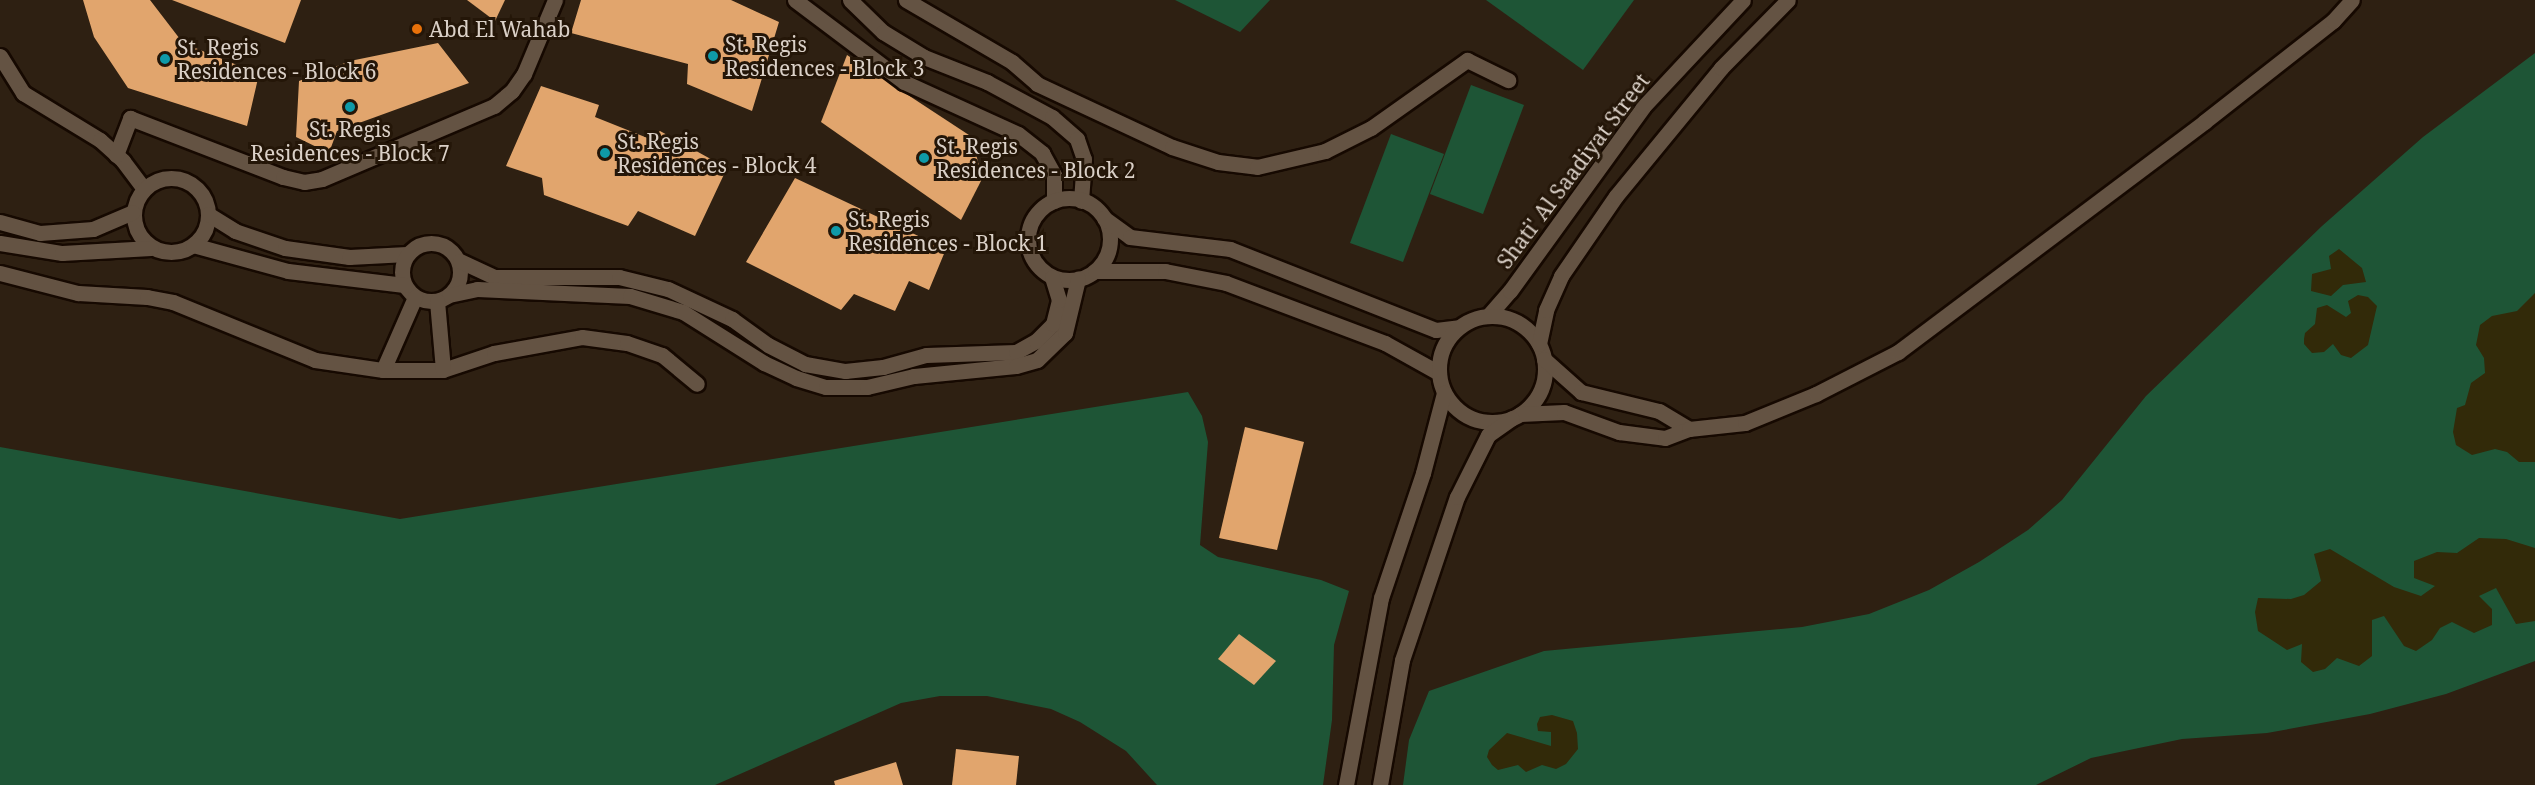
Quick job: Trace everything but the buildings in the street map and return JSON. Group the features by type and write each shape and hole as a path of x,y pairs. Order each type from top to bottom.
{"street":[{"path":"116,155 130,118 283,177 304,182 322,179 494,106 524,74 555,0"},
{"path":"795,0 904,82 1026,140 1042,153 1054,175 1054,201"},
{"path":"850,0 883,32 924,57 987,82 1052,117 1077,139 1084,159 1081,201"},
{"path":"906,0 1012,62 1037,84 1172,147 1218,162 1257,167 1325,151 1371,128 1467,60 1508,80"},
{"name":"Shati' Al Saadiyat Street","path":"1488,316 1510,291 1643,107 1743,0"},
{"path":"1539,344 1546,310 1561,276 1616,196 1721,68 1788,0"},
{"path":"1459,327 1443,348 1438,373 1444,393 1466,415 1481,421 1564,412 1619,432 1665,438 1689,429 1745,423 1816,394 1898,352 2204,122 2333,21 2352,0"},
{"path":"0,56 23,93 100,140 116,155 144,189"},
{"path":"0,243 62,253 151,248 172,253 193,245 205,231 208,214 199,191 184,181 166,178 144,189 133,212 137,232 151,248"},
{"path":"208,214 234,231 285,248 349,257 407,254 431,242 448,248 460,261 495,277 619,277 668,289 732,320 768,345 805,364 845,371 883,367 926,356 1016,352 1036,341 1053,324 1059,300 1052,277 1032,258 1028,232 1042,208 1054,201 1081,201 1130,237 1230,249 1436,330 1459,327 1488,316 1514,320 1539,344 1544,359 1545,375 1538,397 1516,416 1488,435 1457,497 1402,660 1380,785"},
{"path":"0,222 40,234 93,229 133,212"},
{"path":"1095,271 1102,262 1110,241 1104,218"},
{"path":"193,245 288,271 404,285"},
{"path":"407,254 402,274 404,285 415,297 443,298 477,290 630,296 683,312 764,363 796,378 826,387 867,387 914,376 1037,360 1065,333 1078,279"},
{"path":"443,370 443,298 458,284 460,261"},
{"path":"1052,277 1078,279 1095,271 1165,271 1226,283 1385,343 1438,373"},
{"path":"0,273 78,294 147,297 172,302 315,360 383,370 443,370 494,353 582,337 627,343 662,356 697,384"},
{"path":"383,370 415,297"},
{"path":"1544,359 1581,392 1659,411 1689,429"},
{"path":"1346,785 1351,746 1381,598 1424,473 1444,393"}],"green space":[{"path":"1175,0 1270,0 1240,32"},
{"path":"1486,0 1634,0 1583,70"},
{"path":"2535,53 2535,661 2446,694 2370,714 2267,733 2182,739 2091,758 2036,785 1403,785 1409,740 1429,691 1544,651 1802,627 1869,614 1929,590 1979,562 2028,530 2062,500 2146,396 2322,226 2423,137"},
{"path":"1471,85 1524,105 1483,214 1430,194"},
{"path":"1391,134 1444,154 1403,262 1350,243"},
{"path":"1188,392 1202,416 1208,442 1200,545 1218,557 1321,580 1349,591 1334,645 1332,720 1323,785 1157,785 1126,751 1080,722 1051,709 987,696 940,696 901,703 715,785 0,785 0,447 400,519"}],"sand":[{"path":"2339,249 2362,268 2366,282 2343,285 2331,296 2311,291 2312,274 2331,269 2329,256"},
{"path":"2535,293 2535,462 2519,462 2507,452 2495,449 2472,455 2456,445 2453,432 2457,408 2465,405 2471,383 2485,373 2484,358 2476,345 2480,325 2492,316 2517,311"},
{"path":"2358,295 2368,297 2377,306 2368,345 2351,358 2341,355 2333,344 2324,352 2312,353 2304,344 2304,339 2305,333 2315,324 2317,308 2327,305 2346,317 2351,313 2348,301"},
{"path":"2479,538 2506,539 2535,548 2535,621 2516,624 2496,588 2479,596 2492,609 2492,625 2474,633 2452,622 2440,628 2432,640 2416,651 2404,646 2384,616 2372,620 2372,656 2359,666 2337,658 2325,669 2313,672 2301,662 2302,644 2287,650 2258,631 2255,612 2258,598 2291,599 2304,595 2321,581 2314,554 2330,549 2394,587 2421,596 2435,586 2414,578 2414,561 2437,552 2457,553"},
{"path":"1552,715 1573,721 1577,733 1578,749 1566,764 1556,769 1542,765 1526,772 1518,765 1498,770 1492,765 1487,757 1489,750 1507,733 1551,746 1551,732 1538,731 1537,724 1540,717"}],"place":[{"name":"Abd El Wahab","path":"417,29"},
{"name":"St. Regis Residences - Block 3","path":"713,56"},
{"name":"St. Regis Residences - Block 6","path":"165,59"},
{"name":"St. Regis Residences - Block 7","path":"350,107"},
{"name":"St. Regis Residences - Block 4","path":"605,153"},
{"name":"St. Regis Residences - Block 2","path":"924,158"},
{"name":"St. Regis Residences - Block 1","path":"836,231"}]}
